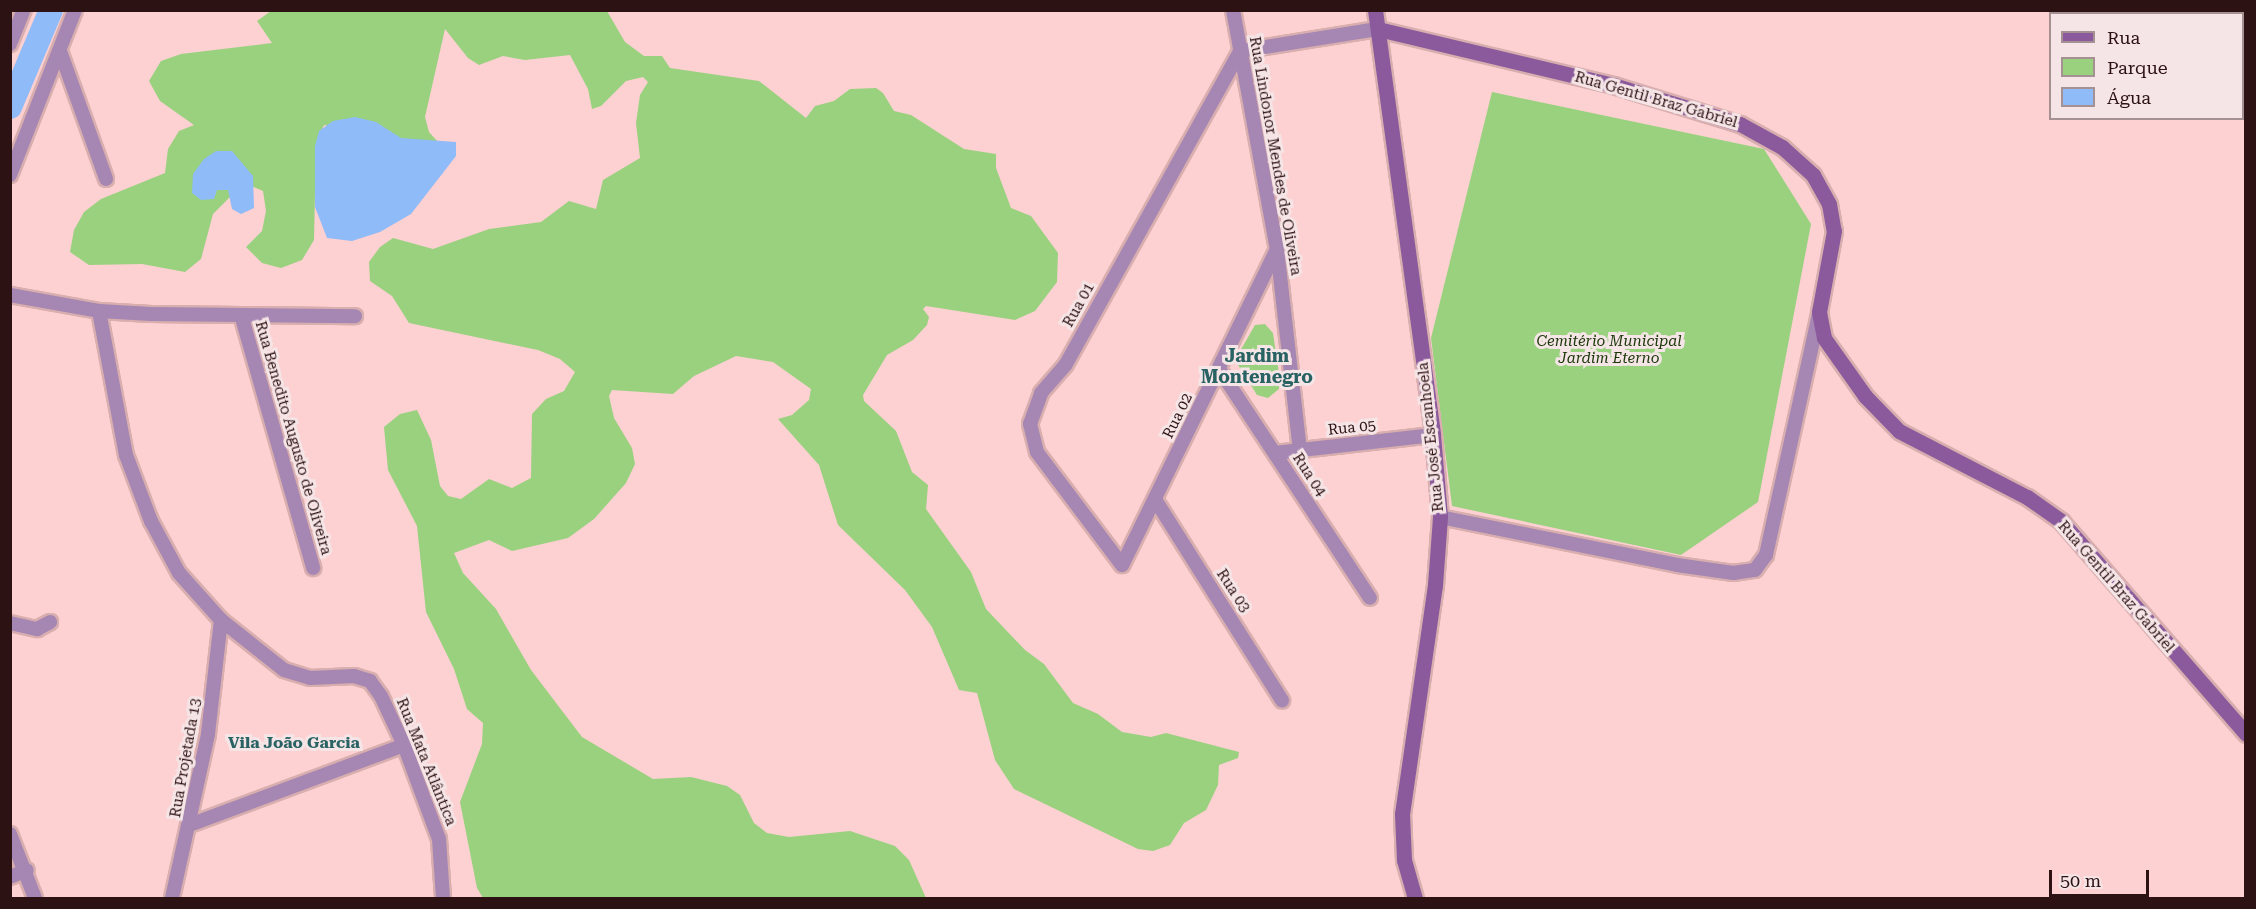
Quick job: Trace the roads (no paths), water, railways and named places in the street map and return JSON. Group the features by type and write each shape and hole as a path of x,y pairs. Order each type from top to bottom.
{"street":[{"path":"10,44 24,10"},
{"path":"10,175 75,10"},
{"name":"Rua Lindonor Mendes de Oliveira","path":"1233,10 1278,249 1300,450"},
{"name":"Rua José Escanhoela","path":"1375,10 1433,435 1440,517 1435,585 1402,814 1404,860 1415,898"},
{"path":"1240,51 1378,29"},
{"name":"Rua Gentil Braz Gabriel","path":"1378,29 1612,85 1740,124 1782,147 1813,175 1828,204 1834,231 1819,312 1824,338 1865,396 1899,431 2027,497 2061,521 2246,734"},
{"path":"60,51 106,179"},
{"name":"Rua 01","path":"1122,565 1037,452 1030,424 1041,393 1066,364 1240,51"},
{"name":"Rua 02","path":"1122,565 1278,249"},
{"name":"Rua Benedito Augusto de Oliveira","path":"10,295 99,311 242,318 355,316"},
{"name":"Rua Mata Atlântica","path":"99,311 126,455 151,521 179,573 221,620 284,670 310,678 354,676 370,681 381,696 404,745 439,839 443,898"},
{"path":"1440,517 1677,565 1733,573 1755,570 1766,555 1819,312"},
{"name":"Rua Benedito Augusto de Oliveira","path":"242,318 313,568"},
{"name":"Rua 04","path":"1220,369 1370,598"},
{"name":"Rua 05","path":"1275,453 1433,435"},
{"name":"Rua 03","path":"1155,501 1282,700"},
{"name":"Rua Projetada 13","path":"172,898 192,824 215,690 221,620"},
{"path":"10,622 37,629 51,622"},
{"path":"192,824 404,745"},
{"path":"10,834 27,870 35,898"},
{"path":"10,877 27,870"}],"water":[{"path":"355,117 376,122 401,138 456,142 456,156 411,214 380,232 352,241 327,238 315,207 315,146 319,131 333,121"},
{"path":"216,151 232,151 253,176 254,208 241,214 232,209 228,190 217,190 214,199 201,200 192,193 193,174 204,159"}],"waterway":[{"path":"10,107 51,10"}],"district":[{"name":"Jardim Montenegro","path":"1257,367"},
{"name":"Vila João Garcia","path":"294,743"}],"park label":[{"name":"Cemitério Municipal Jardim Eterno","path":"1609,350"}]}
